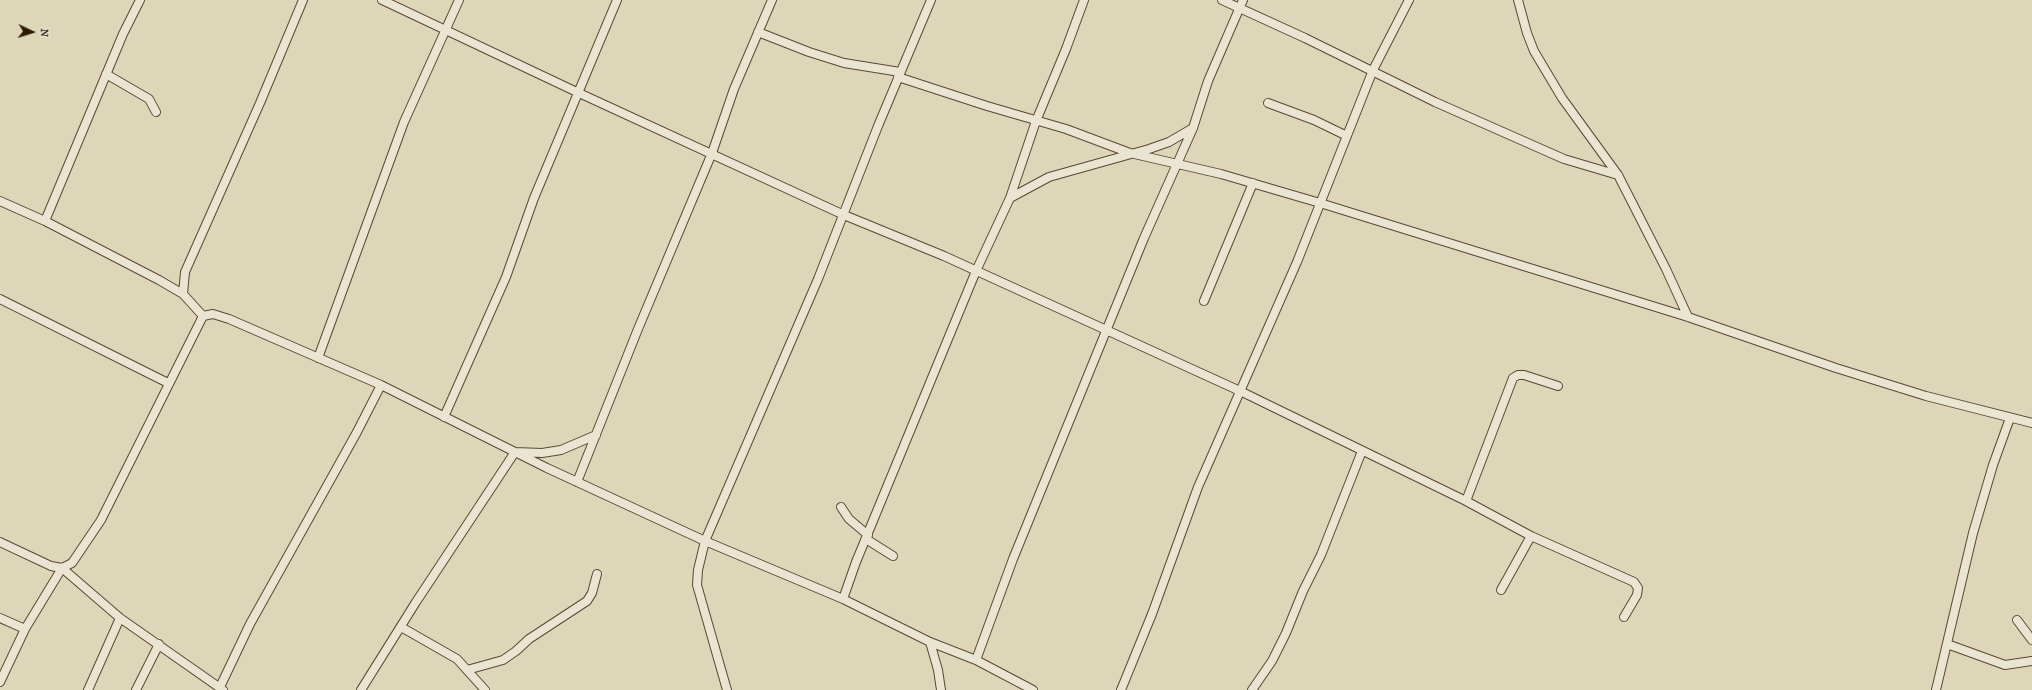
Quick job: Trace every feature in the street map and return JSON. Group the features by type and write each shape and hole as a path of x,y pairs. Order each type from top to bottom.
{"street":[{"path":"45,221 106,74 140,0"},
{"path":"183,294 185,272 260,104 303,0"},
{"path":"382,0 844,215 976,271 1240,391 1466,501 1531,536 1636,584 1638,588 1637,595 1624,617"},
{"path":"318,358 404,122 447,30 459,0"},
{"path":"444,417 506,277 534,198 617,0"},
{"path":"577,482 712,153 734,89 772,0"},
{"path":"727,690 697,585 699,559 705,541 818,279 899,74 931,0"},
{"path":"843,600 867,537 976,271 1010,198 1036,121 1066,50 1084,0"},
{"path":"1222,0 1241,4 1430,100 1564,158 1618,175"},
{"path":"1121,690 1154,608 1198,487 1297,262 1373,70 1409,0"},
{"path":"1518,0 1527,33 1547,74 1562,98 1618,175 1666,269 1688,317"},
{"path":"976,660 1013,559 1106,330 1176,164 1193,128 1208,81 1241,4"},
{"path":"758,32 809,52 844,62 899,74 1036,121 1066,129 1130,153 1253,183 1320,202 1688,317 1836,368 1926,396 2032,423"},
{"path":"106,74 149,99 156,112"},
{"path":"1268,103 1314,120 1347,136"},
{"path":"1010,198 1050,177 1130,153 1149,149 1168,142 1193,128"},
{"path":"1204,301 1253,183"},
{"path":"0,201 45,221 128,263 183,294 203,316"},
{"path":"0,299 168,384"},
{"path":"203,316 213,314 229,319 381,385 577,482 705,541 843,600 930,642 976,660 1033,690"},
{"path":"0,682 25,629 62,568 69,566 77,558 100,520 203,316"},
{"path":"1466,501 1512,378 1518,375 1524,375 1558,386"},
{"path":"0,542 33,559 62,568 120,618 160,644 221,689 250,624 354,439 381,385"},
{"path":"1936,690 1973,533 1993,465 2010,418"},
{"path":"515,452 561,450 596,435"},
{"path":"1252,690 1272,661 1283,640 1300,597 1321,555 1362,450"},
{"path":"361,690 515,452"},
{"path":"842,507 849,519 867,537 893,556"},
{"path":"1500,590 1531,536"},
{"path":"467,670 503,660 529,639 587,601 592,593 597,574"},
{"path":"0,618 25,629"},
{"path":"88,690 120,618"},
{"path":"2017,620 2032,640"},
{"path":"401,627 452,656 485,690"},
{"path":"930,642 938,670 941,690"},
{"path":"136,690 160,644"},
{"path":"1948,644 2005,665 2032,661"}]}
